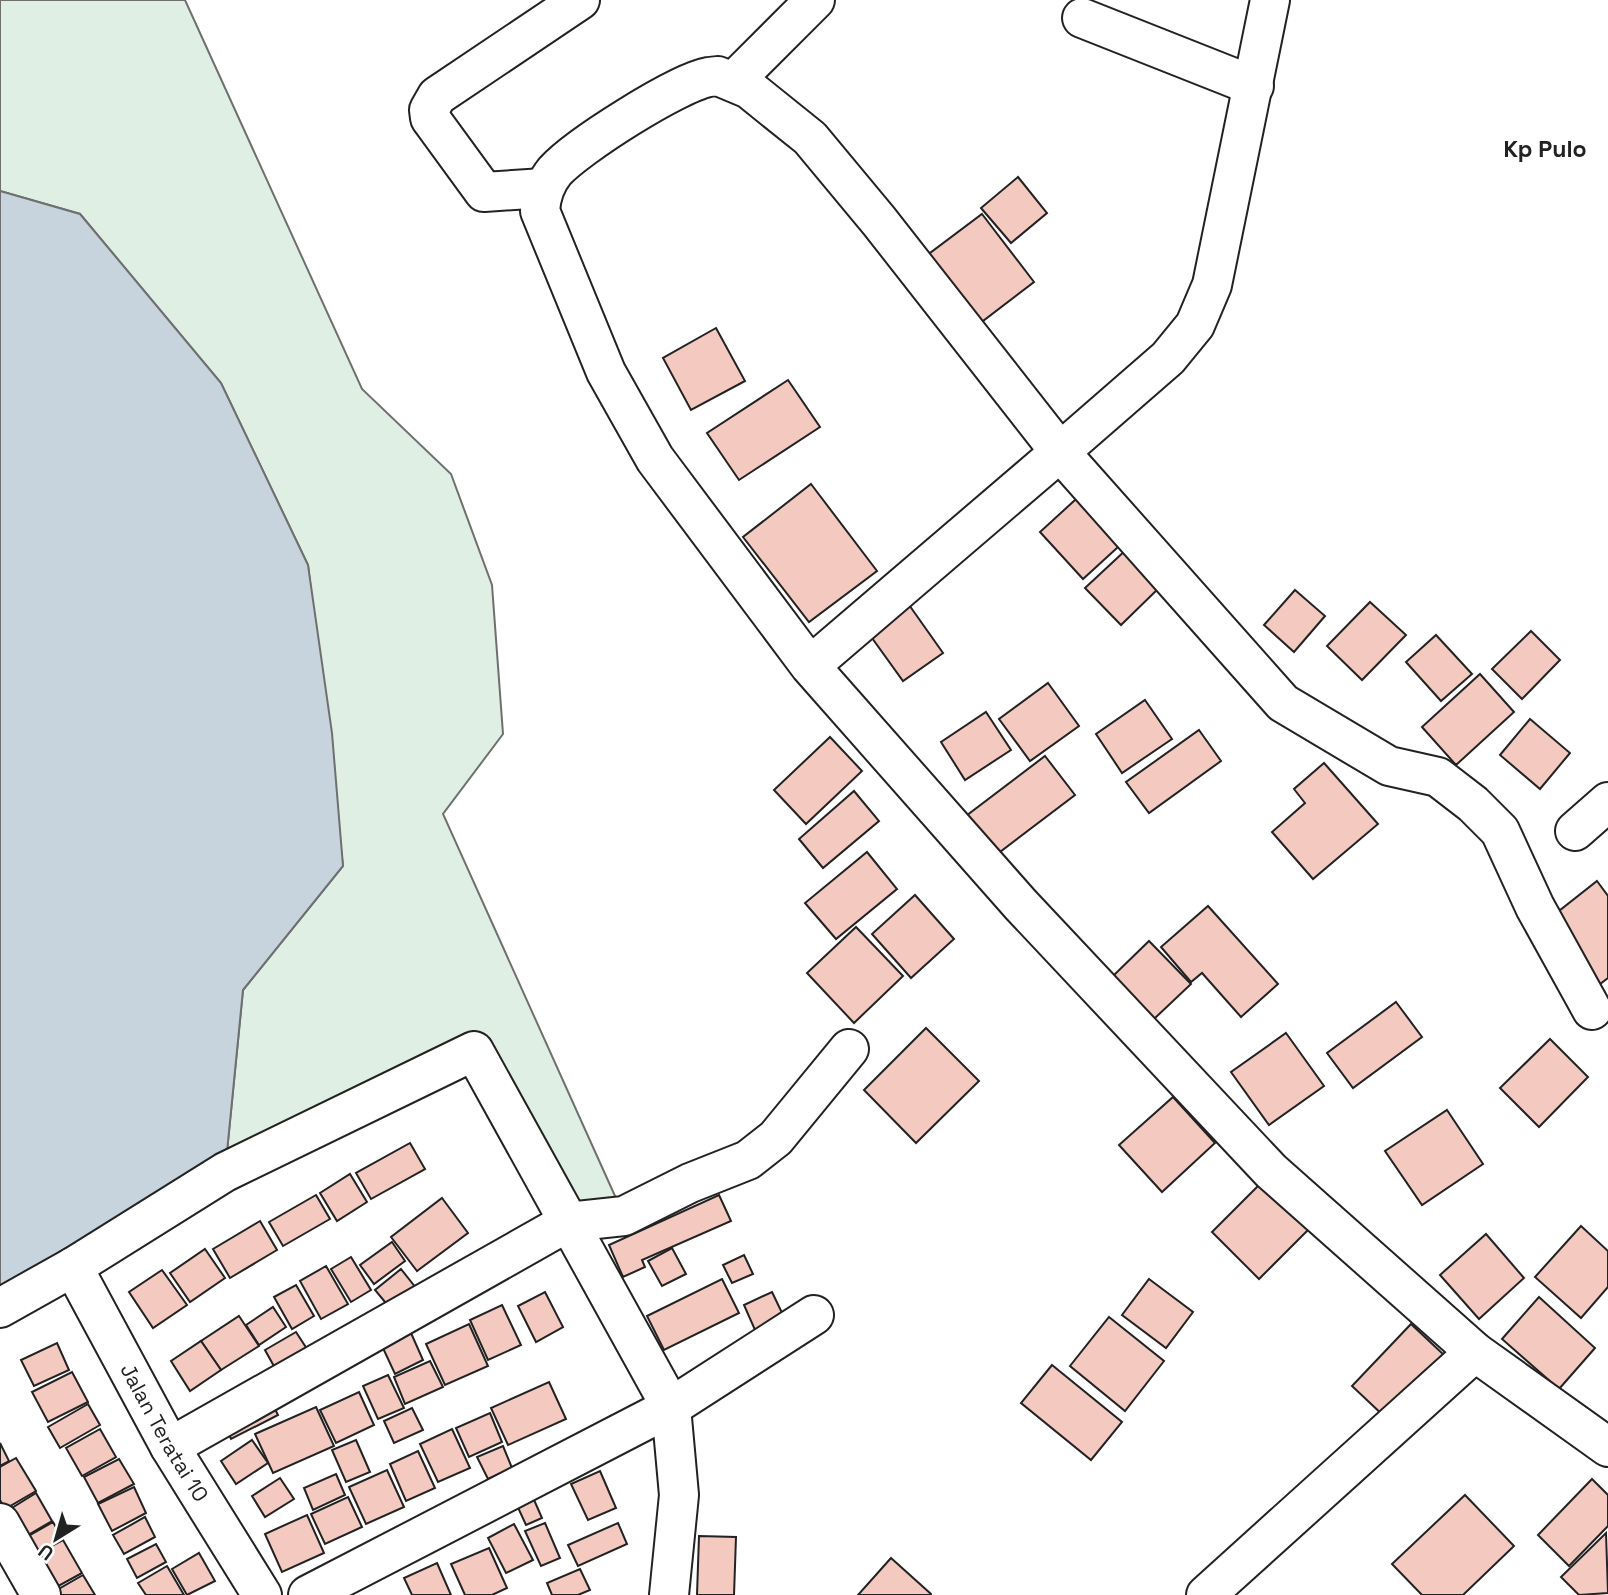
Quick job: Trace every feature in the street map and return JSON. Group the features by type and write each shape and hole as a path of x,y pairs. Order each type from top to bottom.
{"street":[{"path":"544,188 484,192 430,118 429,110 437,96 580,0"},
{"path":"734,80 815,0"},
{"path":"810,666 1168,359 1195,325 1212,285 1270,0"},
{"path":"1082,18 1254,86"},
{"path":"1592,1010 1535,907 1500,831 1474,804 1438,777 1389,766 1283,703 1060,452 879,221 810,138 777,109 734,80 718,76 701,78 603,132 562,164 544,188 540,211 606,372 655,459 810,666 1021,905 1271,1171 1475,1352 1608,1447"},
{"path":"1575,831 1608,802"},
{"path":"170,1447 568,1222 624,1216 760,1153 776,1138 849,1049"},
{"path":"0,1308 73,1267 225,1172 474,1051 671,1407 679,1494 669,1595"},
{"name":"Jalan Teratai 10","path":"73,1267 170,1447 262,1595"},
{"path":"308,1595 671,1407 814,1315"},
{"path":"1206,1595 1475,1352"},
{"path":"0,1523 41,1595"}],"green space":[{"path":"0,0 185,0 362,389 451,474 492,585 503,734 443,814 624,1216 568,1222 474,1051 225,1172 243,990 343,866 308,565 221,383 80,214 0,191"}],"shaded area":[{"path":"0,191 80,214 221,383 308,565 332,733 343,866 243,990 225,1172 0,1308"}],"building":[{"path":"1018,177 1047,213 1011,243 981,208"},
{"path":"982,214 1034,282 979,324 926,256"},
{"path":"716,328 745,381 691,410 663,358"},
{"path":"788,380 820,427 739,480 707,433"},
{"path":"811,484 877,571 809,622 743,537"},
{"path":"1086,490 1129,537 1083,579 1040,532"},
{"path":"1128,548 1162,585 1121,625 1085,588"},
{"path":"1295,590 1325,616 1294,652 1264,625"},
{"path":"907,602 943,653 903,681 867,631"},
{"path":"1370,602 1406,635 1362,680 1327,646"},
{"path":"1531,631 1560,660 1522,699 1492,669"},
{"path":"1436,635 1472,674 1441,701 1406,662"},
{"path":"1480,674 1514,712 1456,765 1422,727"},
{"path":"1048,683 1079,726 1030,761 999,719"},
{"path":"1145,700 1172,739 1122,773 1096,734"},
{"path":"986,712 1011,750 965,780 941,742"},
{"path":"1530,719 1570,753 1540,789 1500,755"},
{"path":"1199,730 1221,761 1149,813 1126,782"},
{"path":"830,737 862,771 806,824 774,790"},
{"path":"1045,756 1075,795 996,855 966,816"},
{"path":"1324,763 1378,824 1313,879 1272,832 1305,803 1294,789"},
{"path":"854,791 879,821 823,868 799,839"},
{"path":"867,852 897,889 836,939 805,903"},
{"path":"1597,881 1608,896 1608,978 1596,987 1545,922"},
{"path":"915,895 954,939 911,978 872,934"},
{"path":"1208,906 1278,984 1241,1017 1202,973 1191,982 1161,947"},
{"path":"856,927 903,976 854,1023 807,973"},
{"path":"1149,941 1191,984 1154,1019 1113,976"},
{"path":"1396,1002 1422,1037 1353,1088 1327,1053"},
{"path":"926,1028 979,1081 916,1143 864,1090"},
{"path":"1286,1033 1324,1086 1269,1125 1231,1072"},
{"path":"1550,1039 1588,1077 1539,1127 1500,1088"},
{"path":"1173,1097 1215,1143 1162,1192 1119,1145"},
{"path":"1447,1110 1483,1164 1422,1205 1385,1151"},
{"path":"410,1143 425,1169 371,1199 356,1173"},
{"path":"350,1174 367,1202 337,1221 320,1193"},
{"path":"1263,1181 1310,1228 1259,1279 1212,1232"},
{"path":"316,1195 330,1219 283,1246 269,1222"},
{"path":"719,1195 731,1221 642,1260 645,1267 623,1277 609,1245"},
{"path":"442,1198 468,1233 417,1271 391,1237"},
{"path":"260,1221 277,1250 230,1278 213,1249"},
{"path":"1581,1226 1608,1251 1608,1287 1581,1318 1535,1277"},
{"path":"1486,1234 1524,1278 1479,1319 1440,1275"},
{"path":"392,1242 405,1261 374,1284 360,1265"},
{"path":"672,1248 686,1274 662,1286 648,1261"},
{"path":"205,1249 225,1278 190,1302 170,1273"},
{"path":"744,1255 753,1274 732,1283 723,1265"},
{"path":"351,1257 371,1290 351,1302 331,1269"},
{"path":"326,1266 348,1304 321,1319 300,1281"},
{"path":"401,1269 416,1288 390,1308 375,1290"},
{"path":"162,1270 187,1305 153,1328 129,1292"},
{"path":"722,1279 739,1313 664,1350 647,1316"},
{"path":"1149,1279 1193,1312 1166,1348 1122,1315"},
{"path":"296,1285 314,1316 292,1329 274,1297"},
{"path":"545,1292 563,1327 536,1342 518,1306"},
{"path":"772,1292 784,1317 755,1330 744,1305"},
{"path":"1539,1297 1595,1348 1559,1389 1502,1339"},
{"path":"502,1305 521,1345 488,1360 470,1320"},
{"path":"273,1307 286,1327 259,1345 246,1325"},
{"path":"239,1316 259,1346 221,1370 201,1341"},
{"path":"1109,1317 1164,1361 1125,1411 1070,1366"},
{"path":"469,1324 488,1366 445,1385 426,1344"},
{"path":"1411,1324 1444,1355 1386,1418 1352,1386"},
{"path":"296,1332 307,1349 275,1368 265,1350"},
{"path":"411,1333 423,1360 395,1374 382,1346"},
{"path":"201,1341 221,1370 190,1391 171,1361"},
{"path":"57,1343 69,1370 34,1386 21,1360"},
{"path":"430,1361 443,1387 405,1404 394,1377"},
{"path":"1052,1365 1122,1422 1091,1460 1021,1403"},
{"path":"72,1372 88,1402 48,1422 32,1392"},
{"path":"388,1375 404,1408 378,1419 363,1386"},
{"path":"549,1382 566,1419 508,1445 491,1408"},
{"path":"359,1392 374,1425 336,1443 320,1410"},
{"path":"269,1397 278,1415 231,1439 222,1420"},
{"path":"88,1404 100,1425 60,1448 48,1427"},
{"path":"316,1407 334,1446 273,1473 255,1434"},
{"path":"412,1408 423,1430 394,1443 384,1421"},
{"path":"490,1413 502,1442 469,1457 456,1428"},
{"path":"100,1429 116,1457 82,1476 66,1448"},
{"path":"452,1429 470,1468 438,1482 420,1444"},
{"path":"252,1440 268,1463 236,1484 221,1461"},
{"path":"356,1440 370,1472 346,1482 332,1450"},
{"path":"0,1443 9,1461 0,1466"},
{"path":"503,1446 512,1468 488,1479 477,1457"},
{"path":"418,1451 435,1488 406,1501 390,1464"},
{"path":"16,1458 36,1491 5,1509 0,1500 0,1467"},
{"path":"119,1459 134,1484 98,1503 84,1477"},
{"path":"387,1470 404,1507 366,1524 349,1487"},
{"path":"600,1471 616,1508 588,1520 571,1484"},
{"path":"336,1474 345,1495 313,1510 304,1488"},
{"path":"280,1478 294,1499 265,1517 252,1496"},
{"path":"1592,1479 1608,1495 1608,1526 1569,1566 1538,1535"},
{"path":"134,1487 146,1513 112,1531 98,1504"},
{"path":"36,1493 52,1521 23,1538 7,1511"},
{"path":"531,1493 542,1518 526,1525 515,1501"},
{"path":"1465,1495 1514,1546 1463,1595 1422,1595 1392,1564"},
{"path":"348,1497 362,1527 325,1544 311,1514"},
{"path":"307,1515 324,1553 282,1572 265,1534"},
{"path":"145,1517 155,1537 124,1554 113,1535"},
{"path":"53,1522 62,1538 35,1553 25,1538"},
{"path":"545,1523 560,1558 541,1566 525,1531"},
{"path":"618,1523 627,1544 578,1566 568,1545"},
{"path":"514,1524 533,1560 506,1573 488,1538"},
{"path":"1606,1533 1608,1593 1579,1595 1561,1577"},
{"path":"699,1536 736,1537 734,1595 697,1595"},
{"path":"63,1540 82,1573 53,1589 34,1555"},
{"path":"156,1544 166,1562 137,1578 127,1559"},
{"path":"489,1548 507,1588 492,1595 465,1595 451,1564"},
{"path":"199,1553 215,1581 187,1595 172,1569"},
{"path":"891,1558 931,1594 931,1595 858,1595"},
{"path":"437,1563 451,1595 412,1595 404,1578"},
{"path":"167,1566 184,1595 146,1595 138,1583"},
{"path":"580,1569 590,1590 578,1595 552,1595 547,1583"},
{"path":"83,1575 95,1595 59,1595 57,1590"}],"district":[{"name":"Kp Pulo","path":"1545,149"}]}
